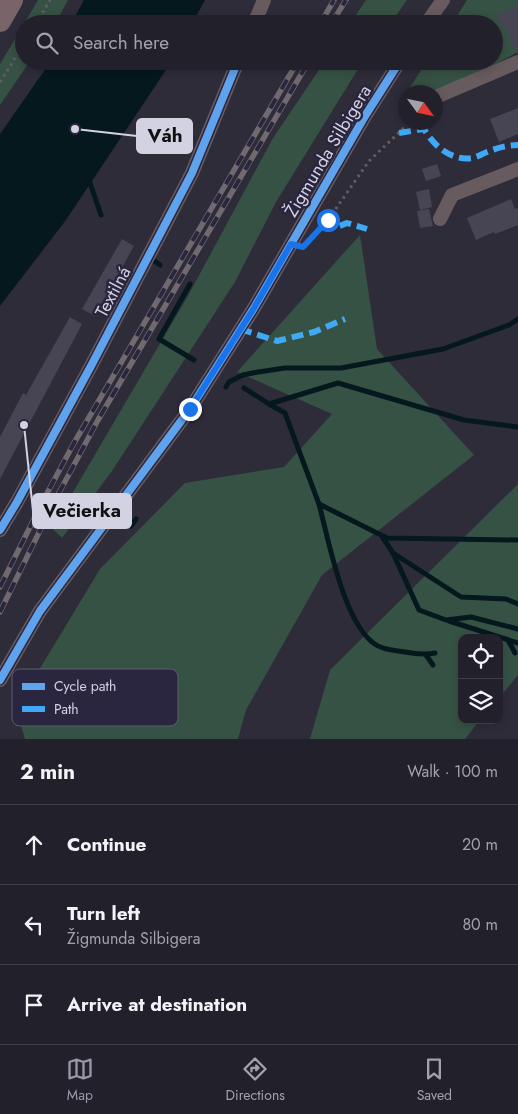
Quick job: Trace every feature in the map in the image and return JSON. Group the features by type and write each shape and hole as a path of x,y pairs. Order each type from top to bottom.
{"main road":[{"path":"0,21 12,0"}],"street":[{"path":"258,15 264,0"},
{"path":"432,15 443,0"},
{"path":"503,68 518,62"},
{"name":"Textilná","path":"0,530 91,366 192,173 234,70"},
{"name":"Žigmunda Silbigera","path":"0,680 40,611 190,409 254,308 365,116 394,70"},
{"path":"443,94 499,70"},
{"path":"440,219 452,195 518,169"}],"path":[{"path":"41,15 50,0"},
{"path":"0,82 15,58"},
{"path":"291,244 303,247 328,220 369,161 402,130"}],"green space":[{"path":"38,0 68,0 60,15 29,15"},
{"path":"366,0 407,0 396,15 356,15"},
{"path":"467,0 518,0 518,52 503,60 503,15 458,15"},
{"path":"15,39 15,70 24,70 0,105 0,64"},
{"path":"319,70 357,70 276,202 235,282 112,471 62,538 52,528 189,294 273,138"},
{"path":"421,70 484,70 443,91 443,85 412,85"},
{"path":"360,235 377,349 474,455 322,575 246,710 238,739 25,739 21,726 178,726 178,669 40,669 100,569 185,483 284,467 332,414 237,372"},
{"path":"518,484 518,675 503,693 503,634 458,634 458,724 477,724 465,739 310,739 330,670"}],"shaded area":[{"path":"84,0 205,0 197,15 76,15"},
{"path":"45,70 166,70 66,220 0,306 0,134"}],"building":[{"path":"518,6 517,54 505,26 503,27 503,15 497,15"},
{"path":"518,108 518,134 499,142 490,119"},
{"path":"437,164 441,176 426,181 422,169"},
{"path":"429,189 432,207 420,210 416,192"},
{"path":"511,199 515,209 518,208 518,225 476,240 467,218"},
{"path":"429,209 433,226 420,228 417,211"},
{"path":"122,239 134,246 95,316 82,309"},
{"path":"70,317 82,324 0,479 0,437 23,393 26,395"}],"waterway":[{"path":"89,180 101,215"},
{"path":"153,260 160,265"},
{"path":"190,284 159,339 194,360"},
{"path":"226,387 229,382 243,375 258,372 285,368 341,368 443,349 509,325 518,319"},
{"path":"244,388 269,404 338,383 464,420 518,427"},
{"path":"269,404 285,413 319,504 387,538 518,540"},
{"path":"319,504 338,578 353,616 362,631 372,642 383,648 416,654 435,653"},
{"path":"131,526 136,519"},
{"path":"383,538 393,553 461,597 506,599 518,604"},
{"path":"393,553 419,610 446,620 471,617 518,629"},
{"path":"449,621 518,643"},
{"path":"508,640 515,653"},
{"path":"426,655 433,665"}],"railway":[{"path":"325,15 334,0"},
{"path":"337,15 346,0"},
{"path":"0,587 74,443 293,70"},
{"path":"0,612 53,504 98,420 304,70"}],"marked path":[{"path":"399,133 418,130"},
{"path":"425,130 438,146 450,155 457,157 472,158 498,148 518,145"},
{"path":"322,226 337,227 347,223 367,229"},
{"path":"240,329 277,341 314,332 345,319"}],"cycle path":[{"path":"0,530 91,366 192,173 234,70"},
{"path":"0,680 40,611 190,409 254,308 365,116 394,70"}],"place":[{"name":"Váh","path":"75,129"},
{"name":"Večierka","path":"24,425"}],"route":[{"path":"190,409 254,308 291,244 303,247 328,220"}]}
